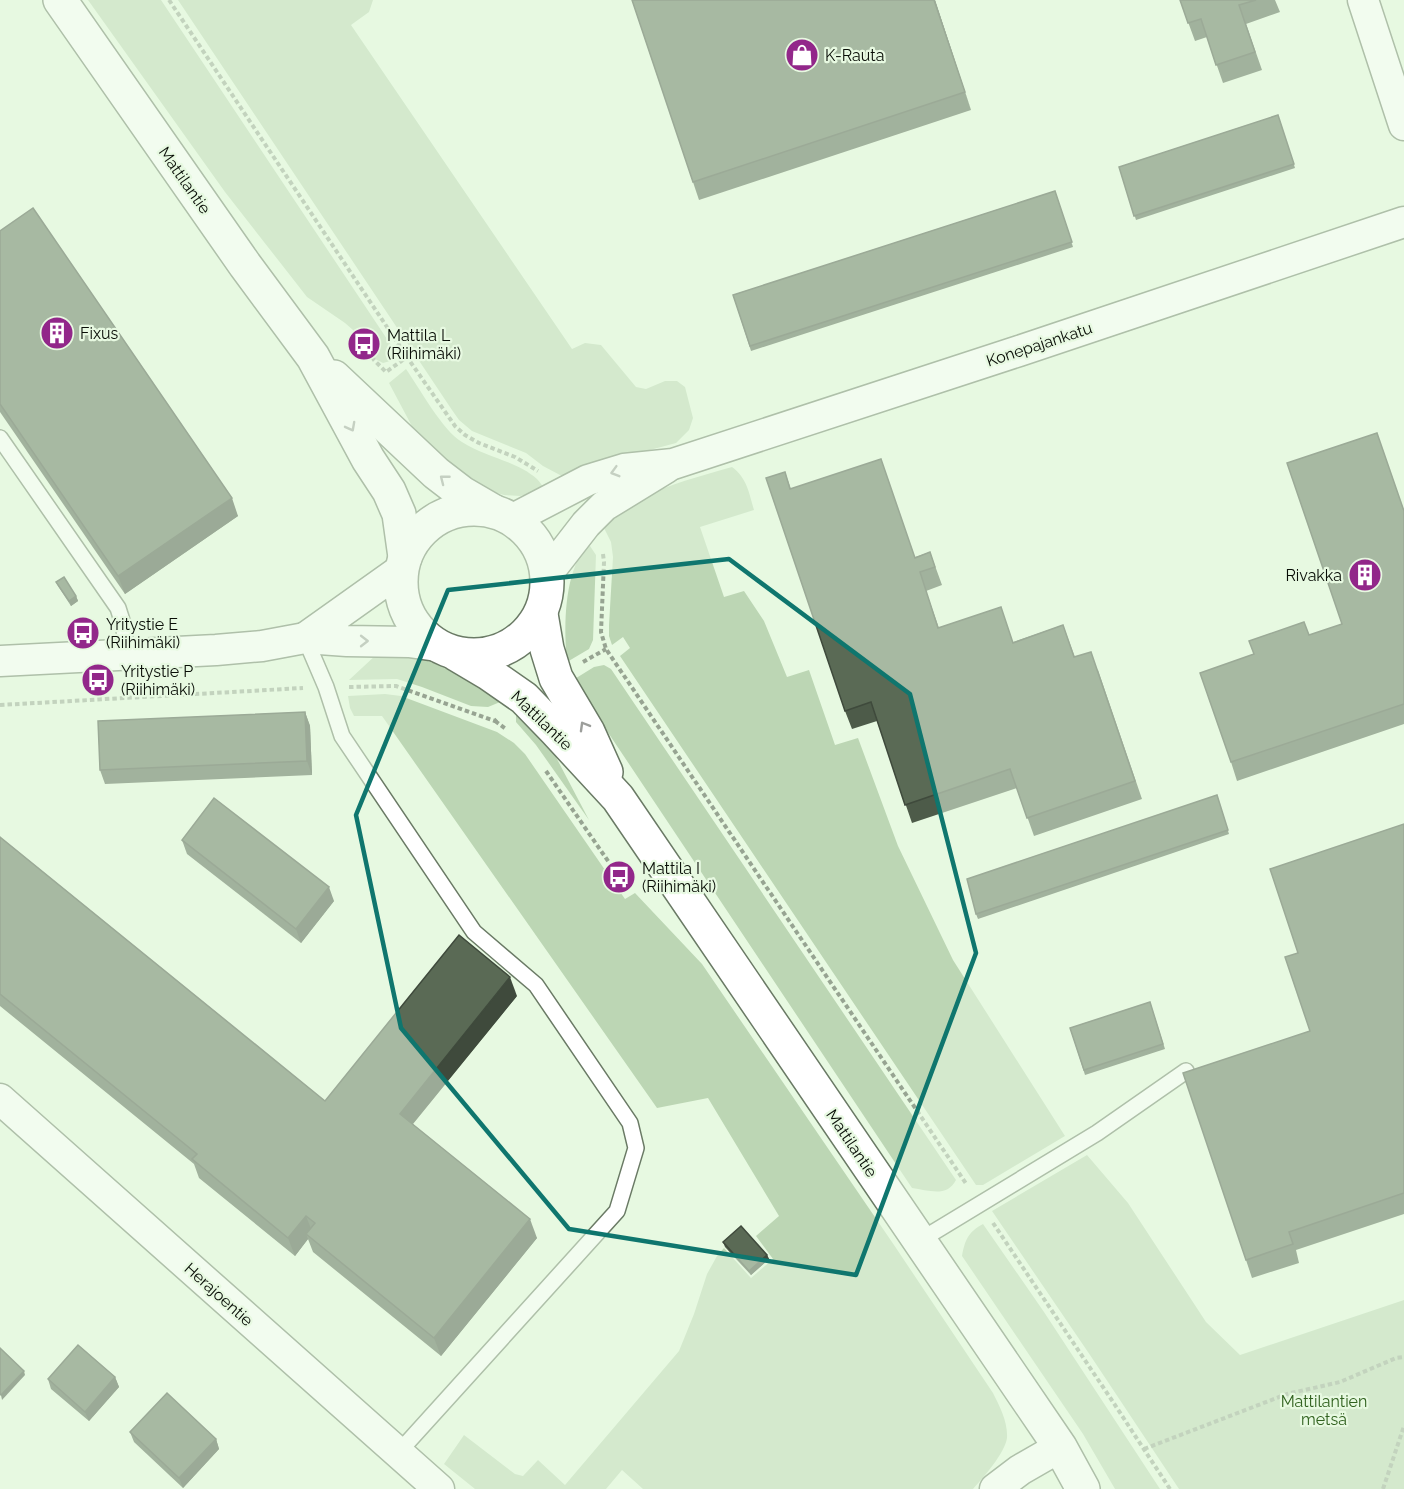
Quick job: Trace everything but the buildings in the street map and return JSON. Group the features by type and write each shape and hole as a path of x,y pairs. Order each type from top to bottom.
{"street":[{"name":"Mattilantie","path":"60,0 245,266 313,357 368,459 393,498 399,514 404,562"},
{"path":"1363,0 1404,125"},
{"name":"Konepajankatu","path":"503,515 562,493 588,480 624,470 673,464 1404,222"},
{"name":"Mattilantie","path":"313,357 436,473 462,493 503,515"},
{"name":"Konepajankatu","path":"548,573 586,524 604,506 673,464"},
{"path":"0,661 227,649 262,646 305,638 409,642 446,650 476,656 496,653 514,645 530,631 541,614 547,595 548,573 542,552 530,534 503,515 472,508 450,512 431,522 415,537 404,562 401,578 402,598 409,617 421,633 446,650"},
{"path":"305,638 404,562"},
{"name":"Mattilantie","path":"541,614 547,649 556,678 588,732 618,798"},
{"name":"Mattilantie","path":"446,650 488,673 524,698 618,798 920,1241 1059,1448 1083,1489"},
{"name":"Herajoentie","path":"0,1099 438,1489"},
{"path":"995,1489 1020,1470 1059,1448"}],"lane":[{"path":"0,438 118,608 124,627 126,655"},
{"path":"305,638 326,687 342,736 474,932 536,985 630,1123 636,1148 617,1211 398,1453"},
{"path":"920,1241 1097,1133 1186,1071"}],"path":[{"path":"169,0 455,426 478,443 532,466 555,484 562,493"},
{"path":"364,344 374,360 386,372 407,357"},
{"path":"586,524 602,548 604,562 601,632 606,649 1170,1489"},
{"path":"495,721 512,732"},
{"path":"544,768 619,877"},
{"path":"1144,1449 1287,1394 1341,1382 1396,1358 1404,1357"},
{"path":"1383,1489 1404,1426"}],"highlighted area":[{"path":"729,559 910,694 976,953 856,1275 569,1229 401,1028 356,815 448,590"}],"green space":[{"path":"88,0 161,0 397,354 394,360 383,363 375,359 361,337 307,297 225,192"},
{"path":"178,0 373,0 369,12 351,25 572,349 585,343 601,345 636,387 646,389 665,381 677,381 685,387 693,418 689,430 676,443 594,465 568,477 543,466 526,453 472,431 459,420 452,410"},
{"path":"406,369 447,429 455,437 481,452 511,463 529,473 545,490 520,496 504,495 483,489 466,479 415,432 389,383"},
{"path":"732,467 744,481 754,510 700,527 724,597 744,591 764,621 787,677 809,670 835,745 858,738 898,846 953,960 1065,1136 983,1185 976,1185 620,656 630,648 623,637 612,645 609,625 613,557 611,542 604,528 640,499 685,481"},
{"path":"588,543 596,555 593,640 589,649 567,662 565,623 570,583 578,559"},
{"path":"377,654 410,656 438,665 505,700 488,707 471,706 397,679 349,680"},
{"path":"604,665 611,669 956,1180 948,1189 937,1192 912,1188 573,680 594,667"},
{"path":"385,694 401,696 497,732 514,743 525,754 625,899 635,893 702,964 993,1393 1005,1420 1007,1438 998,1458 973,1489 643,1489 622,1470 606,1489 475,1489 444,1464 464,1435 515,1474 523,1476 538,1460 565,1485 679,1351 707,1274 717,1256 724,1248 751,1278 773,1259 756,1236 779,1216 708,1098 657,1108 382,716 354,716 348,696"},
{"path":"518,712 547,740 589,820 536,745 516,722"},
{"name":"Mattilantien metsä","path":"1087,1155 1128,1203 1206,1322 1240,1355 1404,1300 1404,1489 1179,1489 992,1211"},
{"path":"983,1224 1044,1312 1160,1489 1115,1489 1083,1434 962,1256 968,1237"}],"place":[{"name":"K-Rauta","path":"802,55"},
{"name":"Fixus","path":"57,333"},
{"name":"Mattila L (Riihimäki)","path":"364,344"},
{"name":"Rivakka","path":"1365,575"},
{"name":"Yritystie E (Riihimäki)","path":"83,633"},
{"name":"Yritystie P (Riihimäki)","path":"98,680"},
{"name":"Mattila I (Riihimäki)","path":"619,877"}]}
